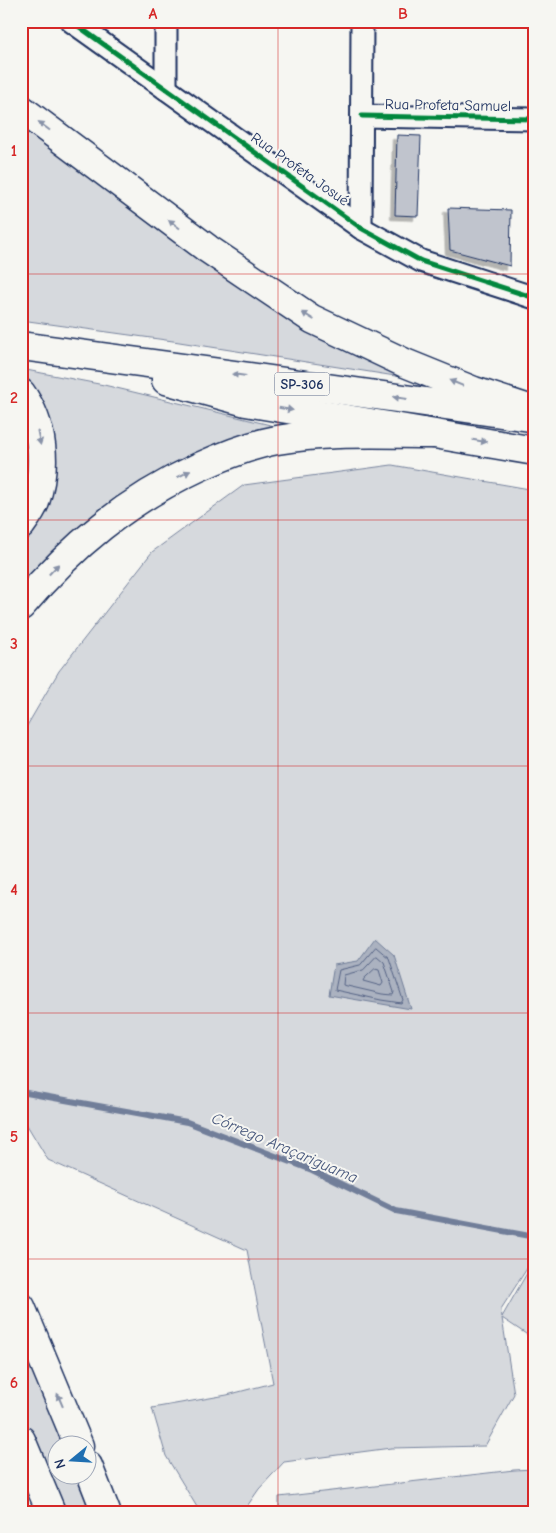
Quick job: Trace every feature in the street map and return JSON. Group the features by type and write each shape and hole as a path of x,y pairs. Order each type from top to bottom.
{"highway":[{"path":"21,109 208,249 312,319 406,363 474,391 535,411"},
{"name":"SP-306","path":"21,346 535,418"},
{"name":"SP-306","path":"69,353 246,402 535,450"},
{"path":"21,393 28,403 41,438 42,472 35,504 21,525"},
{"path":"21,606 60,563 114,516 157,489 216,459 277,440 332,435 432,434"},
{"path":"23,1310 75,1436"},
{"path":"21,1440 51,1512"},
{"path":"21,1447 51,1512"},
{"path":"96,1486 106,1512"}],"street":[{"name":"Rua Profeta Josué","path":"71,21 361,228 421,261 535,298"},
{"path":"166,21 166,88"},
{"path":"361,228 362,21"},
{"name":"Rua Profeta Samuel","path":"362,116 535,118"}],"shaded area":[{"path":"21,124 427,381 173,341 21,320"},
{"path":"21,369 104,385 287,429 252,438 21,596 21,546 31,533 34,391 21,376"},
{"path":"21,409 34,449 21,512"},
{"path":"392,465 535,490 535,1256 501,1309 502,1317 535,1259 535,1340 502,1318 514,1394 485,1446 391,1448 284,1462 259,1489 243,1512 200,1512 166,1456 152,1408 227,1395 273,1383 247,1250 48,1160 21,1115 21,736 59,671 152,552 244,485"},
{"path":"21,1341 60,1436 48,1436 48,1475 21,1409"},
{"path":"535,1469 535,1512 279,1512 279,1497"},
{"path":"52,1486 80,1486 91,1512 63,1512"}],"water":[{"path":"375,938 394,955 411,1009 329,995 334,965 358,961"}],"building":[{"path":"397,135 421,136 418,216 395,215"},
{"path":"448,208 511,210 510,266 450,250"}],"waterway":[{"name":"Córrego Araçariguama","path":"21,1092 187,1122 312,1170 396,1211 535,1237"}],"cycle path":[{"path":"71,21 361,228 421,261 535,298"},
{"path":"362,116 535,119"}]}
